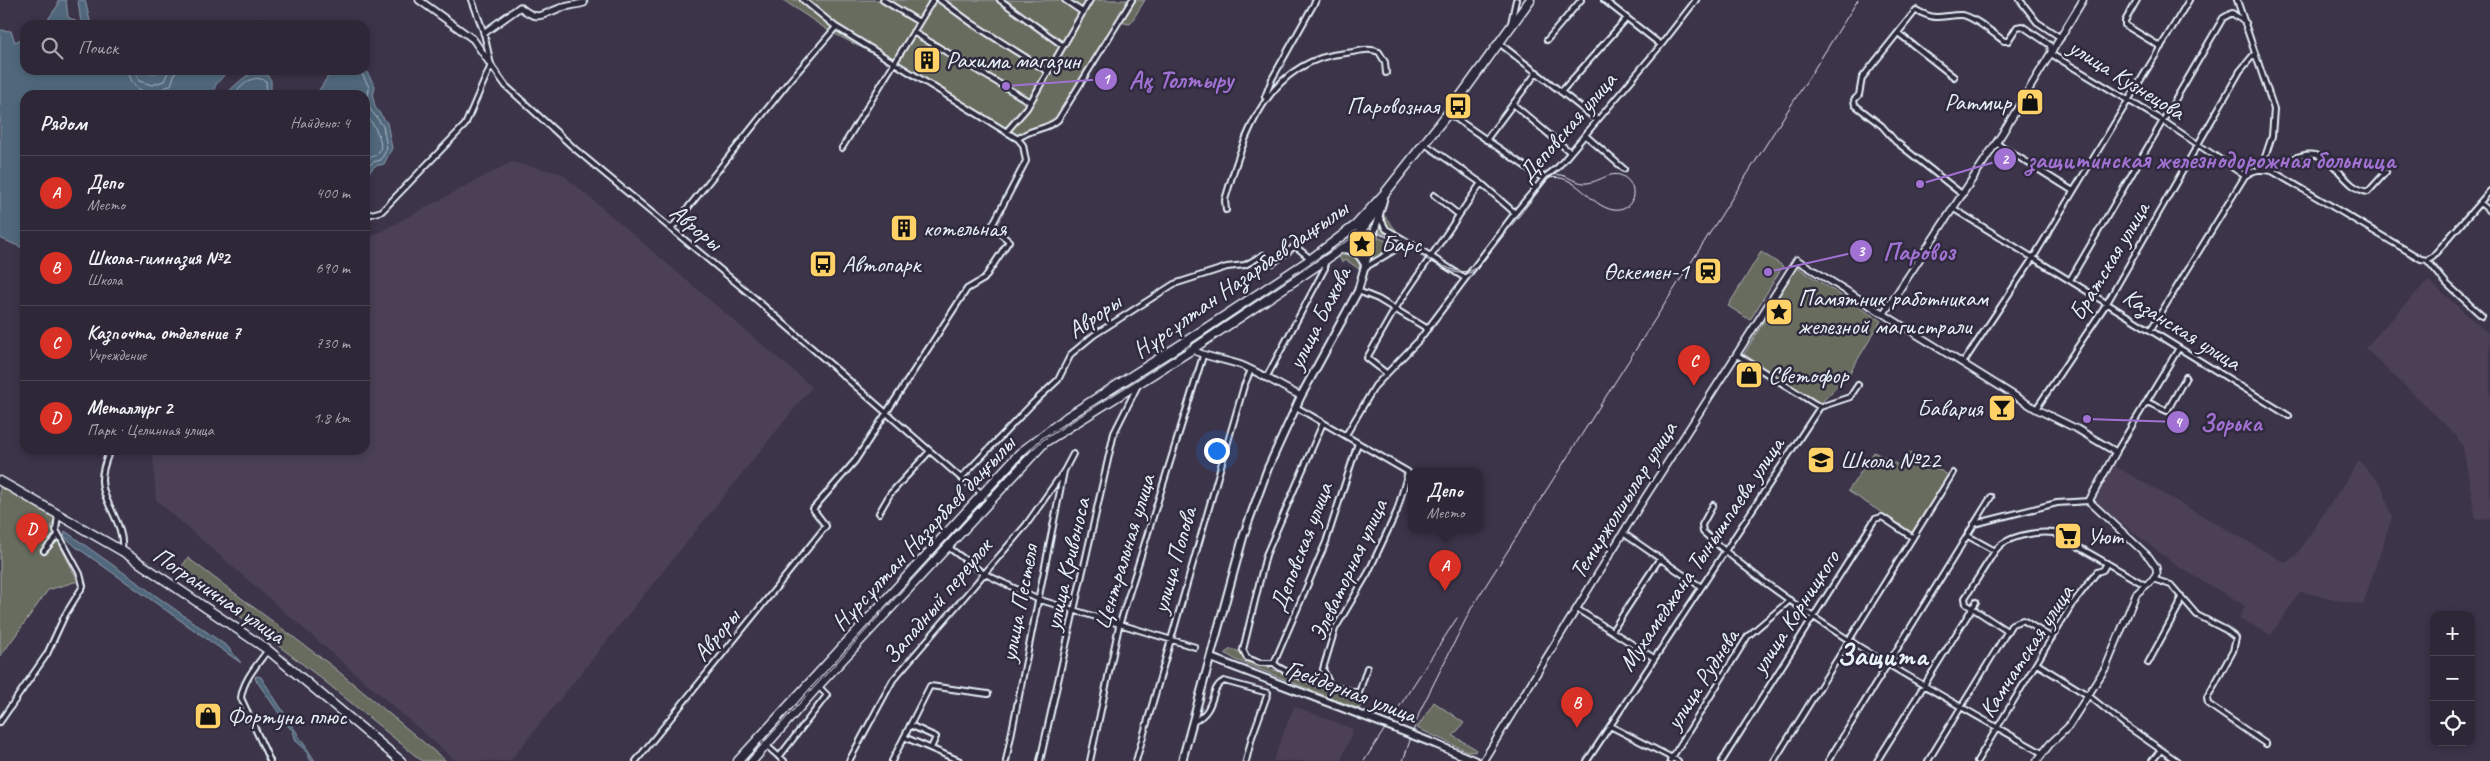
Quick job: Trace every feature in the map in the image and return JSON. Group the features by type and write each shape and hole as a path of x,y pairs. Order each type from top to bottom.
{"highway":[{"name":"улица Бажова","path":"1385,193 1448,114 1530,0"},
{"name":"Нұрсұлтан Назарбаев даңғылы","path":"738,761 1020,453 1041,436 1138,377 1190,350 1324,261 1357,236 1385,193"},
{"name":"Нұрсұлтан Назарбаев даңғылы","path":"752,761 818,686 1044,442 1182,344 1311,259 1356,226 1385,193"},
{"name":"Пограничная улица","path":"0,481 122,551 268,650 401,761"}],"main road":[{"name":"улица Бажова","path":"1182,761 1244,534 1268,468 1301,396 1358,291 1380,218 1385,193"},
{"path":"1339,249 1350,248 1356,252 1366,267"},
{"name":"Грейдерная улица","path":"1211,658 1476,761"}],"street":[{"path":"419,0 473,39 491,65"},
{"path":"370,214 382,210 413,181 464,125 491,65 484,33 472,0"},
{"path":"804,0 836,27 1018,139 1023,145 1026,161 993,224 994,229 1009,241 984,279 967,289 885,411"},
{"path":"883,0 919,22"},
{"path":"842,148 933,0"},
{"path":"940,0 973,24 1048,71"},
{"path":"1000,0 1062,45"},
{"path":"1065,0 1081,12"},
{"path":"1006,132 1030,102 1081,12 1090,0"},
{"path":"1018,139 1033,129 1050,127 1058,120 1132,0"},
{"path":"1226,210 1224,200 1235,166 1272,79 1316,0"},
{"path":"1509,30 1516,0"},
{"path":"1547,40 1581,0"},
{"path":"1604,0 1661,45"},
{"name":"Деповская улица","path":"1346,435 1375,386 1428,329 1515,213 1545,177 1552,174 1661,45 1696,0"},
{"path":"2020,0 2030,15 2061,38"},
{"path":"2083,0 2052,54 1963,195 1884,313 2036,409 2077,429 2116,452"},
{"path":"2137,0 2124,21 2125,25 2161,46"},
{"path":"1963,363 2033,258 2189,0"},
{"path":"2237,0 2274,109 2272,136 2261,169"},
{"path":"484,33 520,7 531,16 542,16 560,8 584,3"},
{"name":"улица Кузнецова","path":"1963,195 1895,141 1882,126 1855,105 1854,100 1859,95 1862,78 1916,10 1925,16 1961,15 1968,17 2004,41 2008,41 2017,27 2022,26 2050,45 2052,54 2163,121 2246,176"},
{"path":"2070,280 2223,18 2232,13 2246,23"},
{"path":"1561,92 1627,18"},
{"path":"671,229 787,84 836,27"},
{"path":"913,32 1030,102"},
{"path":"1898,33 1954,77"},
{"path":"1499,43 1597,120"},
{"path":"1263,101 1305,64 1336,54 1362,49 1373,50 1383,57 1386,72"},
{"name":"Братская улица","path":"2036,409 2107,303 2240,71 2255,54"},
{"name":"Авроры","path":"491,65 506,86 575,149 751,295 961,478 990,500"},
{"path":"1486,140 1538,72"},
{"path":"1513,104 1570,152"},
{"path":"1448,114 1539,176 1545,177"},
{"path":"1584,135 1624,169"},
{"path":"1423,143 1481,183 1515,213"},
{"path":"1996,143 2073,191"},
{"path":"2272,171 2277,166 2300,156 2309,154 2320,156 2357,187 2368,192 2386,172"},
{"path":"2151,329 2246,176 2252,170 2261,169 2272,171 2421,259 2427,260 2447,284 2482,316"},
{"path":"1386,373 1367,358 1395,309 1481,183"},
{"path":"2427,260 2433,256 2490,191"},
{"path":"1434,195 1459,215"},
{"path":"2480,203 2490,211"},
{"name":"Казанская улица","path":"1954,209 2289,416"},
{"path":"1380,218 1386,229 1465,278"},
{"path":"1366,267 1408,242"},
{"path":"1273,263 1295,246 1311,259"},
{"name":"Авроры","path":"961,478 1033,403 1058,380 1071,354 1094,335 1174,284 1226,268 1245,265 1263,255"},
{"name":"Темиржолшылар улица","path":"1483,761 1623,533 1797,260 1884,313"},
{"path":"1265,379 1325,268 1324,261"},
{"path":"1358,291 1395,309 1428,329"},
{"path":"1182,344 1203,356 1224,360 1252,370 1265,379 1301,396"},
{"path":"2089,501 2116,452 2179,348"},
{"path":"1737,354 1820,407 1850,397 1858,385"},
{"name":"Центральная улица","path":"1090,761 1119,626 1203,356"},
{"name":"улица Попова","path":"1136,761 1169,640 1244,386 1252,370"},
{"name":"улица Кривоноса","path":"1040,761 1114,433 1138,377"},
{"path":"2147,402 2167,411 2186,377"},
{"path":"1296,407 1358,443"},
{"name":"Мухамеджана Тынышпаева улица","path":"1587,761 1820,407"},
{"name":"Авроры","path":"636,761 826,526 813,509 855,461 885,411"},
{"path":"1323,423 1266,555 1243,650 1247,658 1260,663 1274,663 1278,668 1359,693 1367,668"},
{"name":"Деповская улица","path":"1274,663 1326,542 1358,443"},
{"name":"Элеваторная улица","path":"1330,685 1323,669 1335,629 1368,573 1383,543 1404,494 1408,472 1358,443"},
{"path":"879,513 890,494 930,450"},
{"name":"улица Пестеля","path":"1006,761 1064,472 1073,454"},
{"path":"108,455 104,465 102,482 123,537 122,551"},
{"name":"Западный переулок","path":"849,761 893,680 1026,525 1064,472"},
{"path":"1774,761 1953,473"},
{"path":"1828,761 1991,497"},
{"path":"1974,524 2058,503 2089,501 2156,567 2154,579 2136,594 2106,667 2089,696 2068,727 2042,753 2037,761"},
{"path":"1713,505 1702,525 1703,532 1790,600 1849,640 2042,753"},
{"path":"0,722 46,654 63,619 83,586 80,574 56,530 58,515"},
{"name":"улица Корницкого","path":"1722,761 1875,519 1882,518 1912,537"},
{"path":"2007,631 1972,609 1966,604 1965,598 2000,544 2008,541 2044,532 2054,533 2145,585"},
{"path":"1623,533 1701,587"},
{"path":"44,551 58,535"},
{"path":"1968,536 1995,552"},
{"path":"948,547 983,573 1037,599 1119,626 1196,647"},
{"path":"1612,631 1660,558"},
{"name":"Камчатская улица","path":"1977,761 2071,606 2097,572 2102,570 2107,564"},
{"path":"2154,579 2171,585 2203,620 2226,630 2236,638 2232,651 2207,698 2208,704 2266,744"},
{"path":"2148,663 2179,606 2181,596"},
{"name":"улица Руднева","path":"1671,759 1748,636 1790,600"},
{"path":"1877,761 1976,602"},
{"path":"1577,609 1654,658"},
{"path":"1928,761 2007,631 2017,621 2023,620 2052,638"},
{"path":"268,650 248,678 242,689 241,698 270,761"},
{"path":"2037,664 2089,696 2124,724 2177,761"},
{"path":"1193,722 1207,713 1218,686 1224,681 1268,693 1252,737 1246,761"},
{"path":"779,758 827,695 818,686"},
{"path":"892,761 930,686 988,694"},
{"path":"910,725 936,737 931,748"},
{"path":"1610,726 1678,761"},
{"path":"904,736 960,761"},
{"path":"759,738 784,761"},
{"path":"2152,761 2161,750"}],"shaded area":[{"path":"783,0 1145,0 1130,24 1119,22 1058,120 1027,133 1018,139 894,64 829,31"},
{"path":"511,162 561,173 812,387 510,761 456,761 156,500 153,455 370,455 370,237"},
{"path":"1383,214 1404,240 1378,231"},
{"path":"1370,236 1365,256 1353,247 1360,237"},
{"path":"1377,237 1399,246 1371,264"},
{"path":"1348,251 1359,257 1359,269 1346,260 1342,262 1339,257"},
{"path":"1761,252 1783,266 1750,320 1728,306"},
{"path":"1797,267 1881,321 1849,374 1819,405 1744,354"},
{"path":"2428,280 2490,335 2490,519 2476,520 2463,447 2456,435 2365,348"},
{"path":"1874,452 1900,466 1909,452 1948,475 1912,532 1848,491"},
{"path":"2359,461 2381,484 2392,517 2363,605 2300,592 2271,635 2239,618 2245,606 2177,566 2093,501 2113,465 2286,563 2297,554"},
{"path":"0,481 58,515 51,527 78,581 48,590 0,657"},
{"path":"188,558 332,666 446,761 422,761 322,679 179,570"},
{"path":"1231,649 1238,651 1255,664 1364,699 1359,709 1236,660 1225,653"},
{"path":"1434,702 1464,723 1453,736 1476,749 1475,752 1467,751 1417,728"},
{"path":"1294,706 1353,729 1341,761 1273,761"}],"water":[{"path":"58,0 66,0 68,17 74,20 48,20 58,5"},
{"path":"78,0 85,0 90,20 80,20"},
{"path":"261,18 268,20 252,20"},
{"path":"0,30 11,31 15,42 20,40 20,75 224,75 215,86 215,90 20,90 20,247 0,238"},
{"path":"249,75 267,75 271,80 271,90 230,90"},
{"path":"329,75 369,75 375,86 373,97 375,107 387,123 392,148 384,164 375,166 370,172 370,90 319,90"},
{"path":"65,531 228,647 241,663 76,547 64,536"},
{"path":"255,677 261,677 315,761 311,761 304,748 296,741 293,731 256,680"}],"tram line":[{"path":"744,761 1022,457 1042,438 1186,347 1346,239 1364,232 1375,232 1386,235 1443,266 1456,271 1468,271 1477,267 1547,177 1558,175 1587,183 1615,174 1629,181 1633,193 1630,204 1626,208 1613,210 1596,202 1567,180 1549,178 1478,268 1468,273 1456,272 1442,267 1383,236 1371,233 1354,237 1187,348 1043,440 1023,458 747,761"}],"railway":[{"path":"1403,761 1420,711 1472,607 1858,0"},
{"path":"1364,761 1457,618"}],"place":[{"name":"Рахима магазин","path":"927,60"},
{"name":"Ақ Толтыру","path":"1006,86"},
{"name":"Ратмир","path":"2030,102"},
{"name":"Паровозная","path":"1458,106"},
{"name":"защитинская железнодорожная больница","path":"1920,184"},
{"name":"котельная","path":"904,228"},
{"name":"Барс","path":"1362,244"},
{"name":"Автопарк","path":"823,264"},
{"name":"Өскемен-1","path":"1708,271"},
{"name":"Паровоз","path":"1768,272"},
{"name":"Памятник работникам железной магистрали","path":"1779,312"},
{"name":"Светофор","path":"1749,375"},
{"name":"Казпочта, отделение 7","path":"1694,386"},
{"name":"Бавария","path":"2002,408"},
{"name":"Зорька","path":"2087,419"},
{"name":"Школа №22","path":"1821,460"},
{"name":"Уют","path":"2068,536"},
{"name":"Металлург 2","path":"32,554"},
{"name":"Депо","path":"1445,591"},
{"name":"Фортуна плюс","path":"208,716"},
{"name":"Школа-гимназия №2","path":"1577,728"}],"district":[{"name":"Защита","path":"1882,655"}]}
